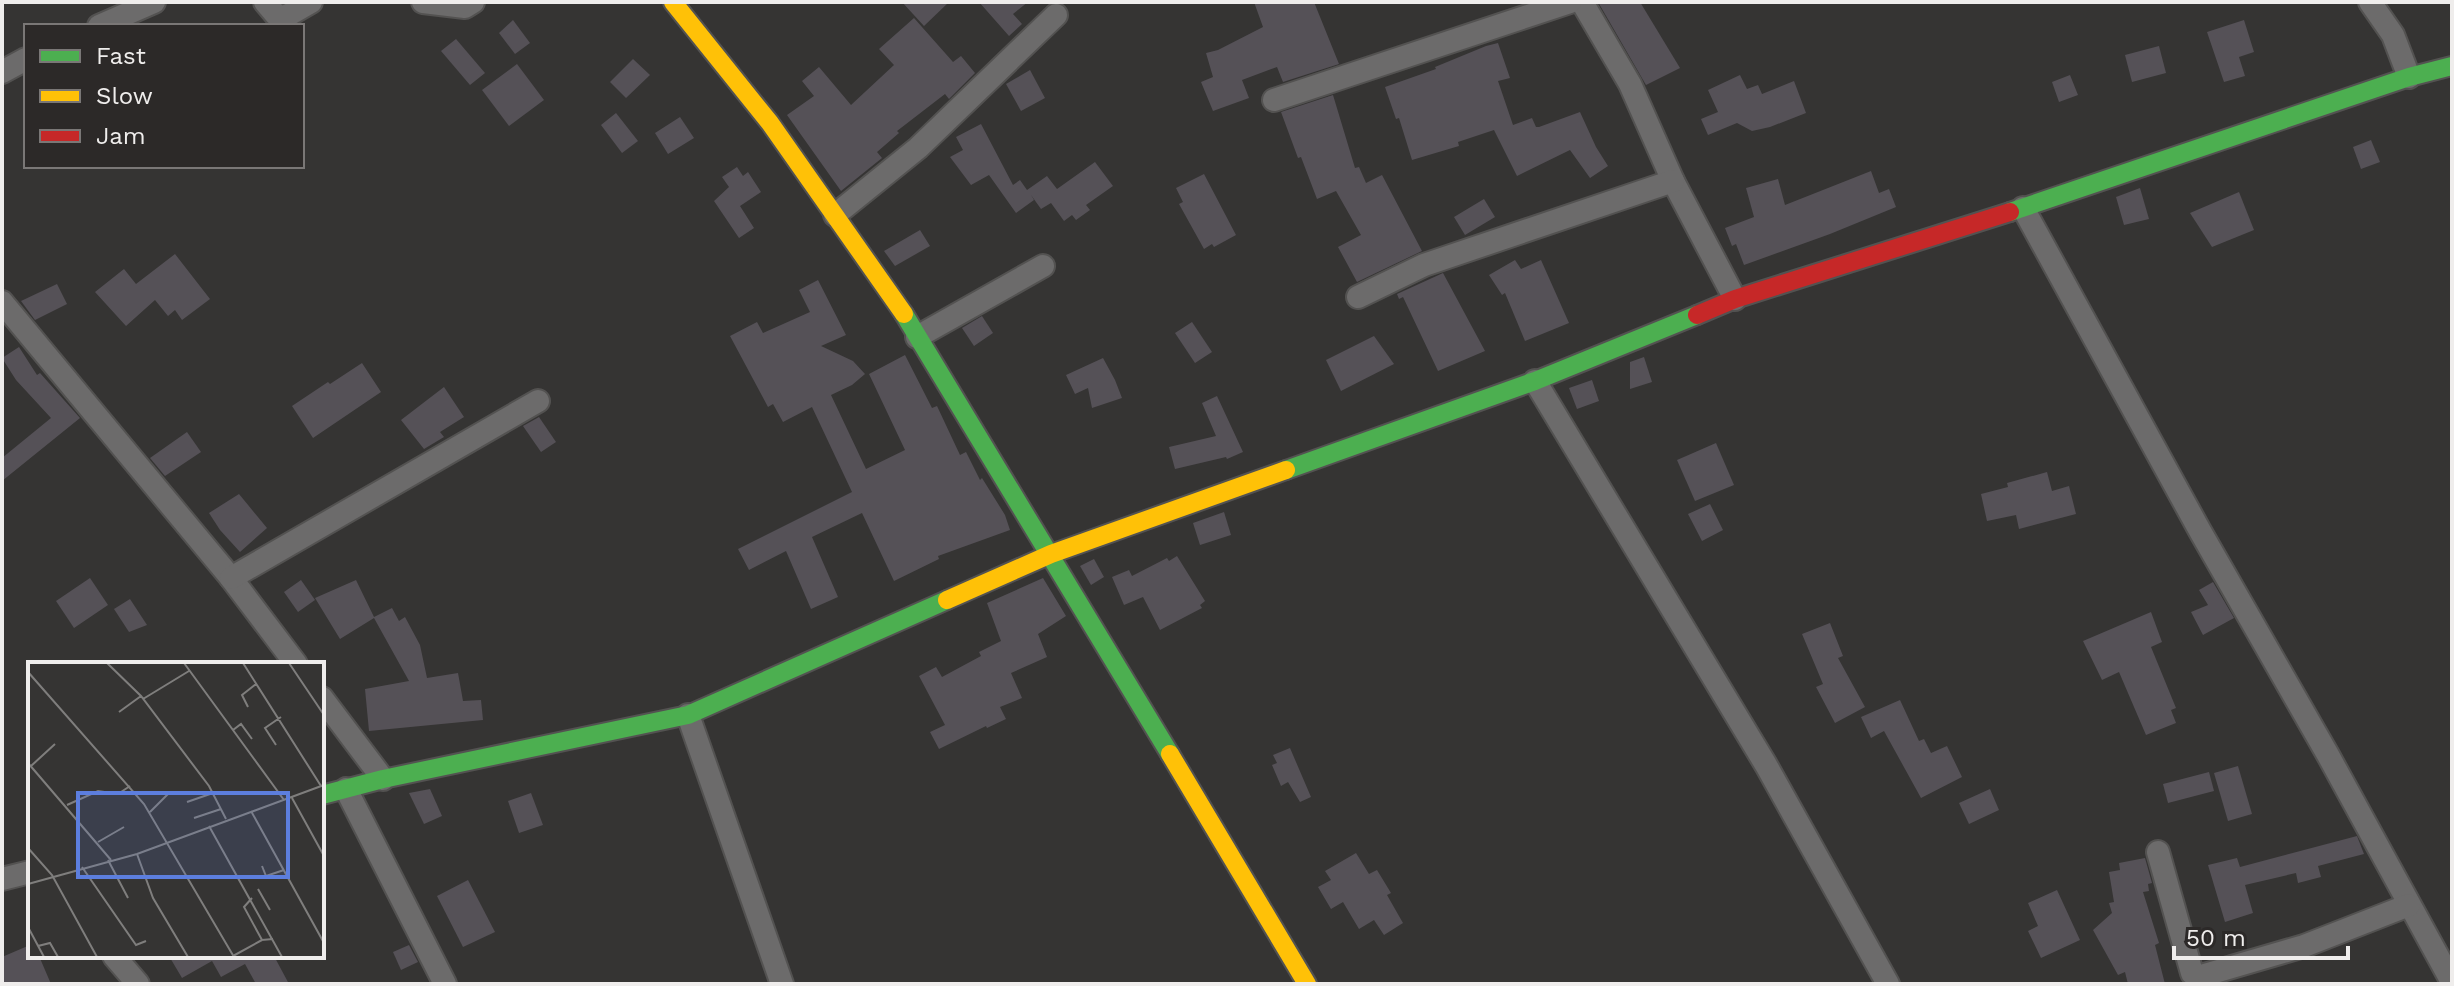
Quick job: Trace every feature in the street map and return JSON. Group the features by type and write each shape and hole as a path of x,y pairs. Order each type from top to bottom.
{"street":[{"path":"104,24 154,2"},
{"path":"265,2 276,15 285,17 311,2"},
{"path":"423,2 465,7 473,2"},
{"path":"673,2 770,123 897,302 1307,984"},
{"path":"1274,100 1570,2"},
{"path":"1582,2 1630,84 1673,181 1735,299"},
{"path":"2370,2 2393,35 2409,77"},
{"path":"835,215 918,148 1056,15"},
{"path":"2,72 24,60"},
{"path":"324,794 383,779 688,715 1051,554 1535,381 1735,299 2023,208 2409,77 2452,66"},
{"path":"1358,297 1424,265 1673,181"},
{"path":"2023,208 2452,982"},
{"path":"917,337 1043,266"},
{"path":"2,302 231,578 294,662"},
{"path":"1535,381 1766,765 1888,984"},
{"path":"231,578 538,401"},
{"path":"324,701 383,779"},
{"path":"688,715 782,984"},
{"path":"346,789 390,881 445,984"},
{"path":"2158,852 2192,973 2201,976 2304,946 2409,905"},
{"path":"2,879 28,872"},
{"path":"116,958 138,984"}],"building":[{"path":"902,2 949,2 924,26"},
{"path":"979,2 1028,2 1013,14 1022,24 1009,36"},
{"path":"1254,2 1314,2 1339,64 1283,82 1277,67 1242,80 1249,98 1213,111 1201,82 1213,77 1206,53 1263,27"},
{"path":"1598,2 1640,2 1680,68 1646,85"},
{"path":"914,18 953,62 961,56 975,73 949,99 945,94 897,131 899,133 877,152 882,158 841,191 787,115 814,96 802,81 819,67 851,105 894,65 879,49"},
{"path":"513,20 530,43 515,54 499,33"},
{"path":"2244,20 2254,52 2239,57 2245,76 2224,82 2207,32"},
{"path":"456,39 485,73 470,85 441,51"},
{"path":"1498,43 1510,78 1498,81 1513,125 1532,118 1539,127 1580,112 1608,166 1590,178 1570,150 1517,176 1494,130 1458,142 1459,146 1412,160 1385,87"},
{"path":"2159,46 2166,73 2132,82 2125,55"},
{"path":"633,59 650,75 626,98 610,82"},
{"path":"517,64 544,100 509,126 482,90"},
{"path":"1030,70 1045,98 1021,111 1006,84"},
{"path":"1740,75 1747,89 1758,85 1762,94 1794,81 1806,113 1770,127 1752,131 1737,123 1708,135 1701,119 1718,112 1708,90"},
{"path":"2070,75 2078,95 2059,102 2052,82"},
{"path":"1333,95 1355,168 1359,167 1366,183 1382,175 1422,251 1357,282 1338,247 1361,235 1336,191 1317,199 1281,112"},
{"path":"616,113 638,141 622,153 601,125"},
{"path":"680,117 694,138 668,154 655,133"},
{"path":"981,124 1013,185 1020,180 1027,190 1047,176 1057,189 1095,162 1113,186 1086,205 1090,210 1076,220 1072,215 1064,221 1051,203 1041,209 1031,195 1034,200 1016,213 989,175 971,185 950,157 963,150 956,137"},
{"path":"2371,140 2380,162 2361,169 2353,147"},
{"path":"737,167 743,176 748,172 761,192 740,206 754,228 739,238 714,201 729,187 722,177"},
{"path":"1871,171 1879,193 1889,189 1896,207 1744,265 1736,244 1732,246 1725,228 1754,217 1746,188 1778,179 1785,205"},
{"path":"1204,174 1236,235 1204,249 1179,204 1183,202 1176,188"},
{"path":"2140,188 2149,219 2124,225 2116,197"},
{"path":"2239,192 2254,230 2212,247 2190,213"},
{"path":"1484,199 1495,217 1465,235 1454,217"},
{"path":"920,230 930,246 895,266 884,251"},
{"path":"175,254 210,299 182,320 175,310 168,316 155,300 126,326 95,292 124,269 136,284"},
{"path":"1515,260 1521,269 1541,260 1569,323 1525,341 1505,293 1502,295 1489,275"},
{"path":"1443,273 1485,351 1438,371 1403,297 1399,299 1397,294"},
{"path":"818,280 846,335 821,346 853,361 865,374 852,385 831,395 866,469 905,450 869,374 905,355 932,408 937,406 960,455 966,452 980,480 982,478 1005,515 1010,530 938,556 939,559 894,581 862,513 812,537 838,597 811,609 786,551 749,570 738,549 852,492 812,407 783,422 773,404 768,407 730,336 757,322 763,333 810,312 799,290"},
{"path":"57,284 67,304 35,320 21,301"},
{"path":"982,316 993,333 974,346 962,328"},
{"path":"1192,322 1212,352 1195,363 1175,333"},
{"path":"1374,336 1394,364 1341,391 1326,360"},
{"path":"19,347 37,375 40,373 80,418 2,481 2,458 51,418 16,380 2,358"},
{"path":"1644,357 1652,382 1630,389 1630,362"},
{"path":"1103,358 1122,398 1092,408 1088,388 1075,394 1066,375"},
{"path":"362,363 381,392 313,438 292,406"},
{"path":"1592,380 1599,401 1577,409 1569,388"},
{"path":"444,387 464,417 440,432 444,437 424,449 401,420"},
{"path":"1217,396 1243,452 1227,459 1175,469 1169,447 1216,436 1202,403"},
{"path":"539,417 556,442 541,452 523,426"},
{"path":"187,432 201,452 165,476 150,458"},
{"path":"1716,443 1734,485 1695,501 1677,460"},
{"path":"2047,472 2052,491 2069,486 2076,514 2019,529 2016,515 1987,521 1981,494"},
{"path":"239,494 267,528 240,552 209,513"},
{"path":"1710,504 1723,530 1702,541 1688,514"},
{"path":"1224,512 1231,535 1200,545 1193,523"},
{"path":"1177,556 1205,601 1200,605 1202,608 1160,630 1143,597 1124,605 1112,577 1129,570 1132,576"},
{"path":"1094,559 1104,577 1091,585 1080,566"},
{"path":"90,578 108,605 74,628 56,601"},
{"path":"1043,578 1066,616 1038,634 1047,657 1011,673 1022,698 1000,707 1006,719 939,749 930,732 945,725 919,676 936,667 942,677 1001,641 987,603"},
{"path":"301,580 315,600 298,612 284,592"},
{"path":"356,580 374,617 392,608 399,621 405,617 420,645 427,678 458,673 463,701 481,700 483,720 369,731 365,689 409,681 374,618 340,639 315,598"},
{"path":"2213,582 2234,618 2203,635 2191,612 2208,605 2199,590"},
{"path":"130,599 147,625 129,632 114,609"},
{"path":"2151,612 2162,642 2151,647 2176,708 2171,710 2176,723 2146,735 2119,672 2102,680 2083,641"},
{"path":"1830,623 1843,656 1838,658 1865,707 1835,723 1816,687 1823,684 1802,634"},
{"path":"1900,700 1919,741 1924,739 1931,753 1947,746 1962,777 1921,798 1884,731 1871,738 1861,717"},
{"path":"1290,748 1311,797 1300,802 1288,782 1281,786 1272,765 1277,763 1273,755"},
{"path":"2238,766 2252,814 2228,821 2214,773"},
{"path":"2209,772 2214,791 2168,803 2163,784"},
{"path":"430,789 442,816 424,824 409,793"},
{"path":"1990,789 1999,810 1969,824 1959,803"},
{"path":"531,793 543,825 519,833 508,801"},
{"path":"2357,836 2364,854 2318,866 2321,877 2298,883 2296,873 2245,885 2253,913 2225,922 2208,865 2237,858 2240,867"},
{"path":"1356,853 1369,874 1377,870 1391,893 1387,895 1403,923 1384,935 1374,920 1359,929 1343,902 1331,909 1318,887 1331,880 1325,871"},
{"path":"2145,858 2152,883 2148,884 2149,891 2143,892 2159,943 2155,945 2165,984 2128,984 2125,972 2118,975 2093,930 2112,913 2109,903 2114,902 2109,872 2120,870 2119,863"},
{"path":"468,880 495,932 463,947 437,896"},
{"path":"2057,890 2080,940 2041,958 2028,931 2038,926 2028,903"},
{"path":"409,945 418,962 401,970 393,952"},
{"path":"28,946 28,958 40,958 51,984 2,984 2,957"},
{"path":"170,958 275,958 289,984 256,984 245,964 221,977 212,961 182,978"}],"traffic: fast":[{"path":"2010,212 2409,77 2452,66"},
{"path":"904,314 1170,754"},
{"path":"1286,470 1535,381 1697,315"},
{"path":"324,794 383,779 688,715 947,600"}],"traffic: slow":[{"path":"673,2 770,123 904,314"},
{"path":"947,600 1051,554 1286,470"},
{"path":"1170,754 1307,984"}],"traffic: jam":[{"path":"1697,315 1735,299 2010,212"}]}
